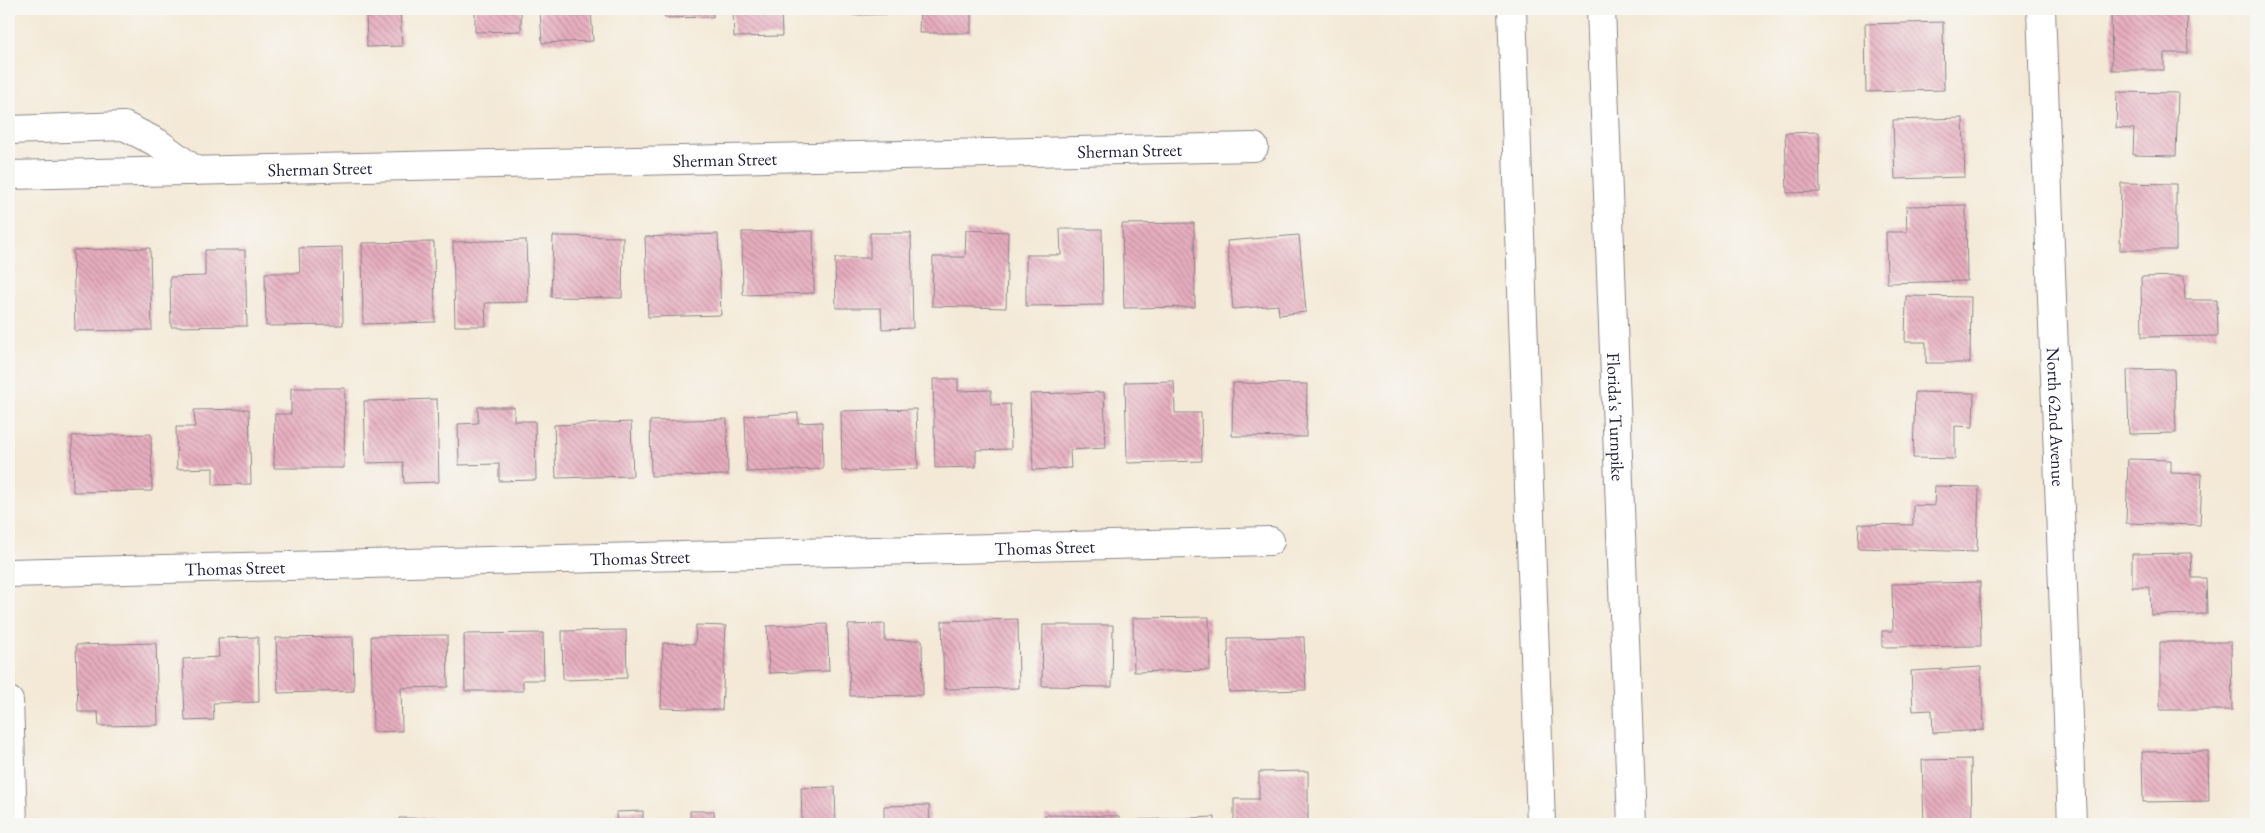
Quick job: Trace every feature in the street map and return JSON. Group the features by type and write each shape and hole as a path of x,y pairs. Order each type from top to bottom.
{"main road":[{"path":"1512,9 1541,824"},
{"name":"Florida's Turnpike","path":"1601,9 1632,824"},
{"name":"North 62nd Avenue","path":"2041,9 2072,824"},
{"path":"9,130 124,126 158,143 196,171"},
{"name":"Sherman Street","path":"9,176 1254,147"},
{"name":"Thomas Street","path":"9,573 1270,542"},
{"path":"9,701 12,824"}],"building":[{"path":"366,9 400,9 402,46 367,47"},
{"path":"475,9 521,9 521,31 475,32"},
{"path":"540,9 591,9 593,41 542,43"},
{"path":"664,9 713,9 713,17 665,18"},
{"path":"733,9 781,9 782,36 734,37"},
{"path":"852,9 902,9 902,14 852,15"},
{"path":"920,9 971,9 971,33 919,33"},
{"path":"2111,9 2187,9 2188,53 2164,53 2164,70 2112,70"},
{"path":"1943,22 1944,90 1866,92 1865,24"},
{"path":"2117,92 2178,93 2176,156 2133,155 2134,129 2116,128"},
{"path":"1963,118 1965,177 1895,179 1893,120"},
{"path":"1819,132 1820,192 1787,193 1785,133"},
{"path":"2121,183 2176,184 2176,250 2120,250"},
{"path":"1966,205 1967,281 1887,283 1886,232 1907,232 1906,206"},
{"path":"1194,223 1195,307 1124,308 1122,224"},
{"path":"1060,229 1102,229 1103,305 1026,306 1026,255 1061,255"},
{"path":"966,230 1008,232 1006,308 932,306 933,257 965,257"},
{"path":"813,231 814,293 743,295 742,232"},
{"path":"870,233 911,233 913,328 882,329 881,308 836,308 835,258 870,258"},
{"path":"718,234 721,315 648,317 645,237"},
{"path":"1299,235 1306,312 1279,315 1278,305 1233,309 1227,241"},
{"path":"553,236 623,237 622,298 551,297"},
{"path":"526,240 528,302 485,303 486,326 455,326 453,242"},
{"path":"434,242 435,322 363,324 362,243"},
{"path":"342,247 343,325 266,326 265,273 300,273 299,248"},
{"path":"150,248 152,330 75,331 73,250"},
{"path":"205,250 245,250 247,326 171,327 170,277 205,276"},
{"path":"2184,276 2185,300 2217,300 2218,336 2142,337 2141,277"},
{"path":"1906,296 1971,297 1970,363 1926,363 1926,342 1905,342"},
{"path":"2174,369 2176,433 2129,434 2127,370"},
{"path":"933,379 958,379 958,391 991,390 991,405 1010,404 1011,449 976,450 976,467 935,468"},
{"path":"1174,381 1175,413 1201,413 1202,461 1127,463 1125,382"},
{"path":"1233,383 1307,384 1306,437 1232,436"},
{"path":"291,388 345,388 344,468 274,468 275,414 291,414"},
{"path":"1104,392 1106,448 1070,450 1071,468 1033,470 1030,394"},
{"path":"1915,392 1974,393 1973,427 1955,426 1955,459 1913,458"},
{"path":"437,399 439,482 404,483 403,462 366,463 364,401"},
{"path":"478,407 514,407 514,421 535,421 536,480 499,481 499,464 459,465 458,424 478,423"},
{"path":"249,409 251,484 213,485 213,468 177,469 176,427 195,427 194,410"},
{"path":"916,409 918,469 842,471 841,411"},
{"path":"798,413 798,423 822,422 823,469 747,472 745,416"},
{"path":"727,419 728,475 651,476 650,421"},
{"path":"631,422 633,476 556,478 554,425"},
{"path":"151,434 152,491 73,492 72,436"},
{"path":"2128,459 2171,460 2171,473 2202,474 2200,525 2126,523"},
{"path":"1935,486 1979,487 1977,552 1858,548 1859,524 1913,525 1913,505 1934,506"},
{"path":"2191,553 2192,578 2206,578 2207,614 2151,615 2150,587 2132,587 2132,554"},
{"path":"1980,582 1981,646 1882,647 1882,631 1893,631 1892,584"},
{"path":"1209,617 1210,670 1134,672 1133,618"},
{"path":"1018,619 1019,688 944,689 942,621"},
{"path":"827,624 829,671 769,673 767,626"},
{"path":"885,624 885,641 922,640 923,695 850,696 848,625"},
{"path":"696,625 726,626 722,710 661,708 663,643 695,644"},
{"path":"1043,625 1113,625 1112,687 1042,686"},
{"path":"626,630 627,678 563,680 562,631"},
{"path":"543,633 544,680 523,680 523,691 465,691 464,634"},
{"path":"447,635 448,687 401,688 402,731 373,732 371,636"},
{"path":"258,637 259,702 213,703 214,720 185,721 183,659 219,657 218,638"},
{"path":"353,637 354,691 278,693 276,638"},
{"path":"1304,637 1306,690 1229,692 1228,638"},
{"path":"2160,642 2231,642 2232,710 2160,710"},
{"path":"156,643 158,725 99,726 98,712 78,712 76,645"},
{"path":"1981,667 1984,730 1933,733 1932,710 1913,711 1911,671"},
{"path":"2208,751 2209,801 2143,802 2142,752"},
{"path":"1971,759 1972,824 1924,824 1922,760"},
{"path":"1308,771 1308,824 1234,824 1234,799 1259,799 1259,772"},
{"path":"835,787 836,824 802,824 801,788"},
{"path":"929,805 930,824 884,824 884,806"},
{"path":"643,811 643,824 617,824 616,812"},
{"path":"690,811 714,811 715,824 690,824"},
{"path":"1045,815 1119,816 1119,824 1045,824"},
{"path":"1215,817 1215,824 1139,824 1139,820"},
{"path":"399,818 453,819 452,824 399,824"}]}
